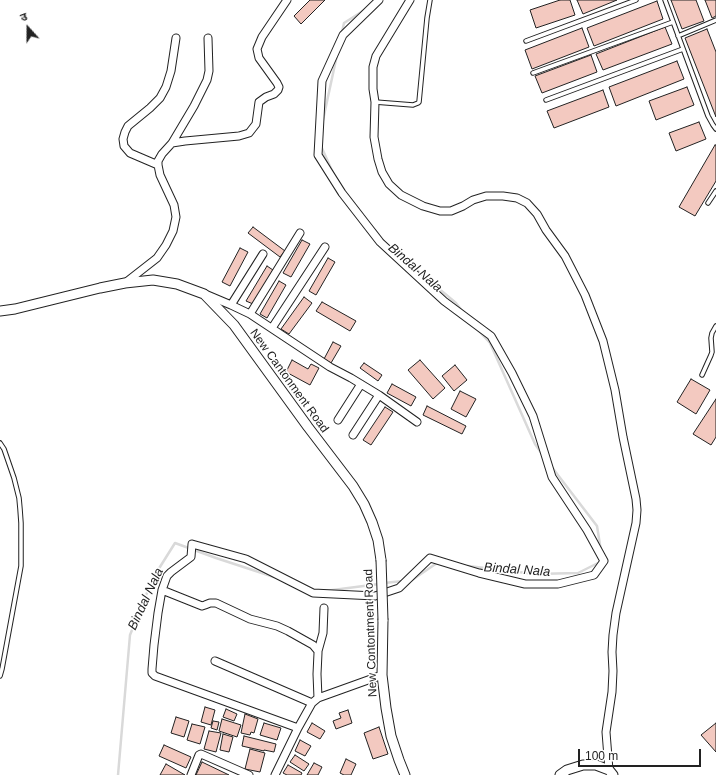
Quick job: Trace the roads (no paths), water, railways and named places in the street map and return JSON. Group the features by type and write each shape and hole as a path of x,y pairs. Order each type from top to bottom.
{"street":[{"path":"172,143 239,136 249,133 253,129 256,124 259,102 276,93 278,90 274,78 258,58 257,49 262,37 287,0"},
{"path":"298,728 153,675 153,651 162,590 170,572 191,557 192,544 246,559 313,593 375,596 400,588 430,558 479,573 526,584 558,584 594,575 604,561 587,530 552,477 533,416 512,373 491,336 444,301 380,242 342,193 318,155 322,81 343,35 379,0"},
{"path":"410,0 376,56 373,67 374,137 382,172 389,184 401,195 423,206 440,211 451,211 473,200 486,196 518,198 527,203 537,214 546,230 565,256 585,295 603,340 616,398 637,510 635,529 616,613 613,635 612,692 606,732 611,773"},
{"path":"176,38 171,71 166,87 160,98 128,126 123,138 124,146 130,153 158,165 158,161 162,154 172,143 194,106 207,80 209,72 208,38"},
{"name":"New Cantonment Road","path":"125,283 157,258 173,231 176,217 174,204 160,174 158,165"},
{"path":"250,314 300,233"},
{"path":"272,328 325,247"},
{"path":"231,304 263,254"},
{"name":"New Cantonment Road","path":"0,311 15,309 100,288 125,283 153,280 177,284 204,294 234,325 353,486 364,504 372,522 378,540 381,560"},
{"path":"204,294 231,304 250,314 330,367 361,384 417,422"},
{"path":"338,420 361,384"},
{"path":"353,435 379,396"},
{"name":"New Contontment Road","path":"381,560 383,620 382,675 391,736 405,775"},
{"path":"162,590 202,606 210,603 216,603 250,619 277,626 313,645 318,651"},
{"path":"275,775 298,728 315,701 318,651 324,626 324,608"},
{"path":"215,661 315,701 382,675"},
{"path":"191,775 199,755 201,754 248,775"},
{"path":"560,775 567,770 583,765 596,765 611,773"}],"lane":[{"path":"374,102 413,105 418,104 430,0"},
{"path":"526,41 636,0"},
{"path":"665,0 708,116 716,129"},
{"path":"678,36 716,20"},
{"path":"533,73 673,22"},
{"path":"546,100 683,49"},
{"path":"708,203 716,192"},
{"path":"702,375 712,352 711,338 716,326"},
{"path":"0,443 4,449 14,478 19,498 21,523 21,566 0,676"}],"waterway":[{"name":"Bindal Nala","path":"342,32 344,23 366,9"},
{"name":"Bindal Nala","path":"323,120 337,55"},
{"name":"Bindal Nala","path":"321,146 333,173"},
{"name":"Bindal Nala","path":"375,230 385,243"},
{"name":"Bindal Nala","path":"401,257 456,303 463,312"},
{"name":"Bindal Nala","path":"479,331 490,343 535,444 542,454"},
{"name":"Bindal Nala","path":"551,466 597,526 601,551"},
{"name":"Bindal Nala","path":"118,775 130,635 153,578 175,543 274,577"},
{"name":"Bindal Nala","path":"468,566 535,574 578,573 600,562"},
{"name":"Bindal Nala","path":"410,580 437,563"},
{"name":"Bindal Nala","path":"384,583 403,581"},
{"name":"Bindal Nala","path":"325,591 379,584"}]}
